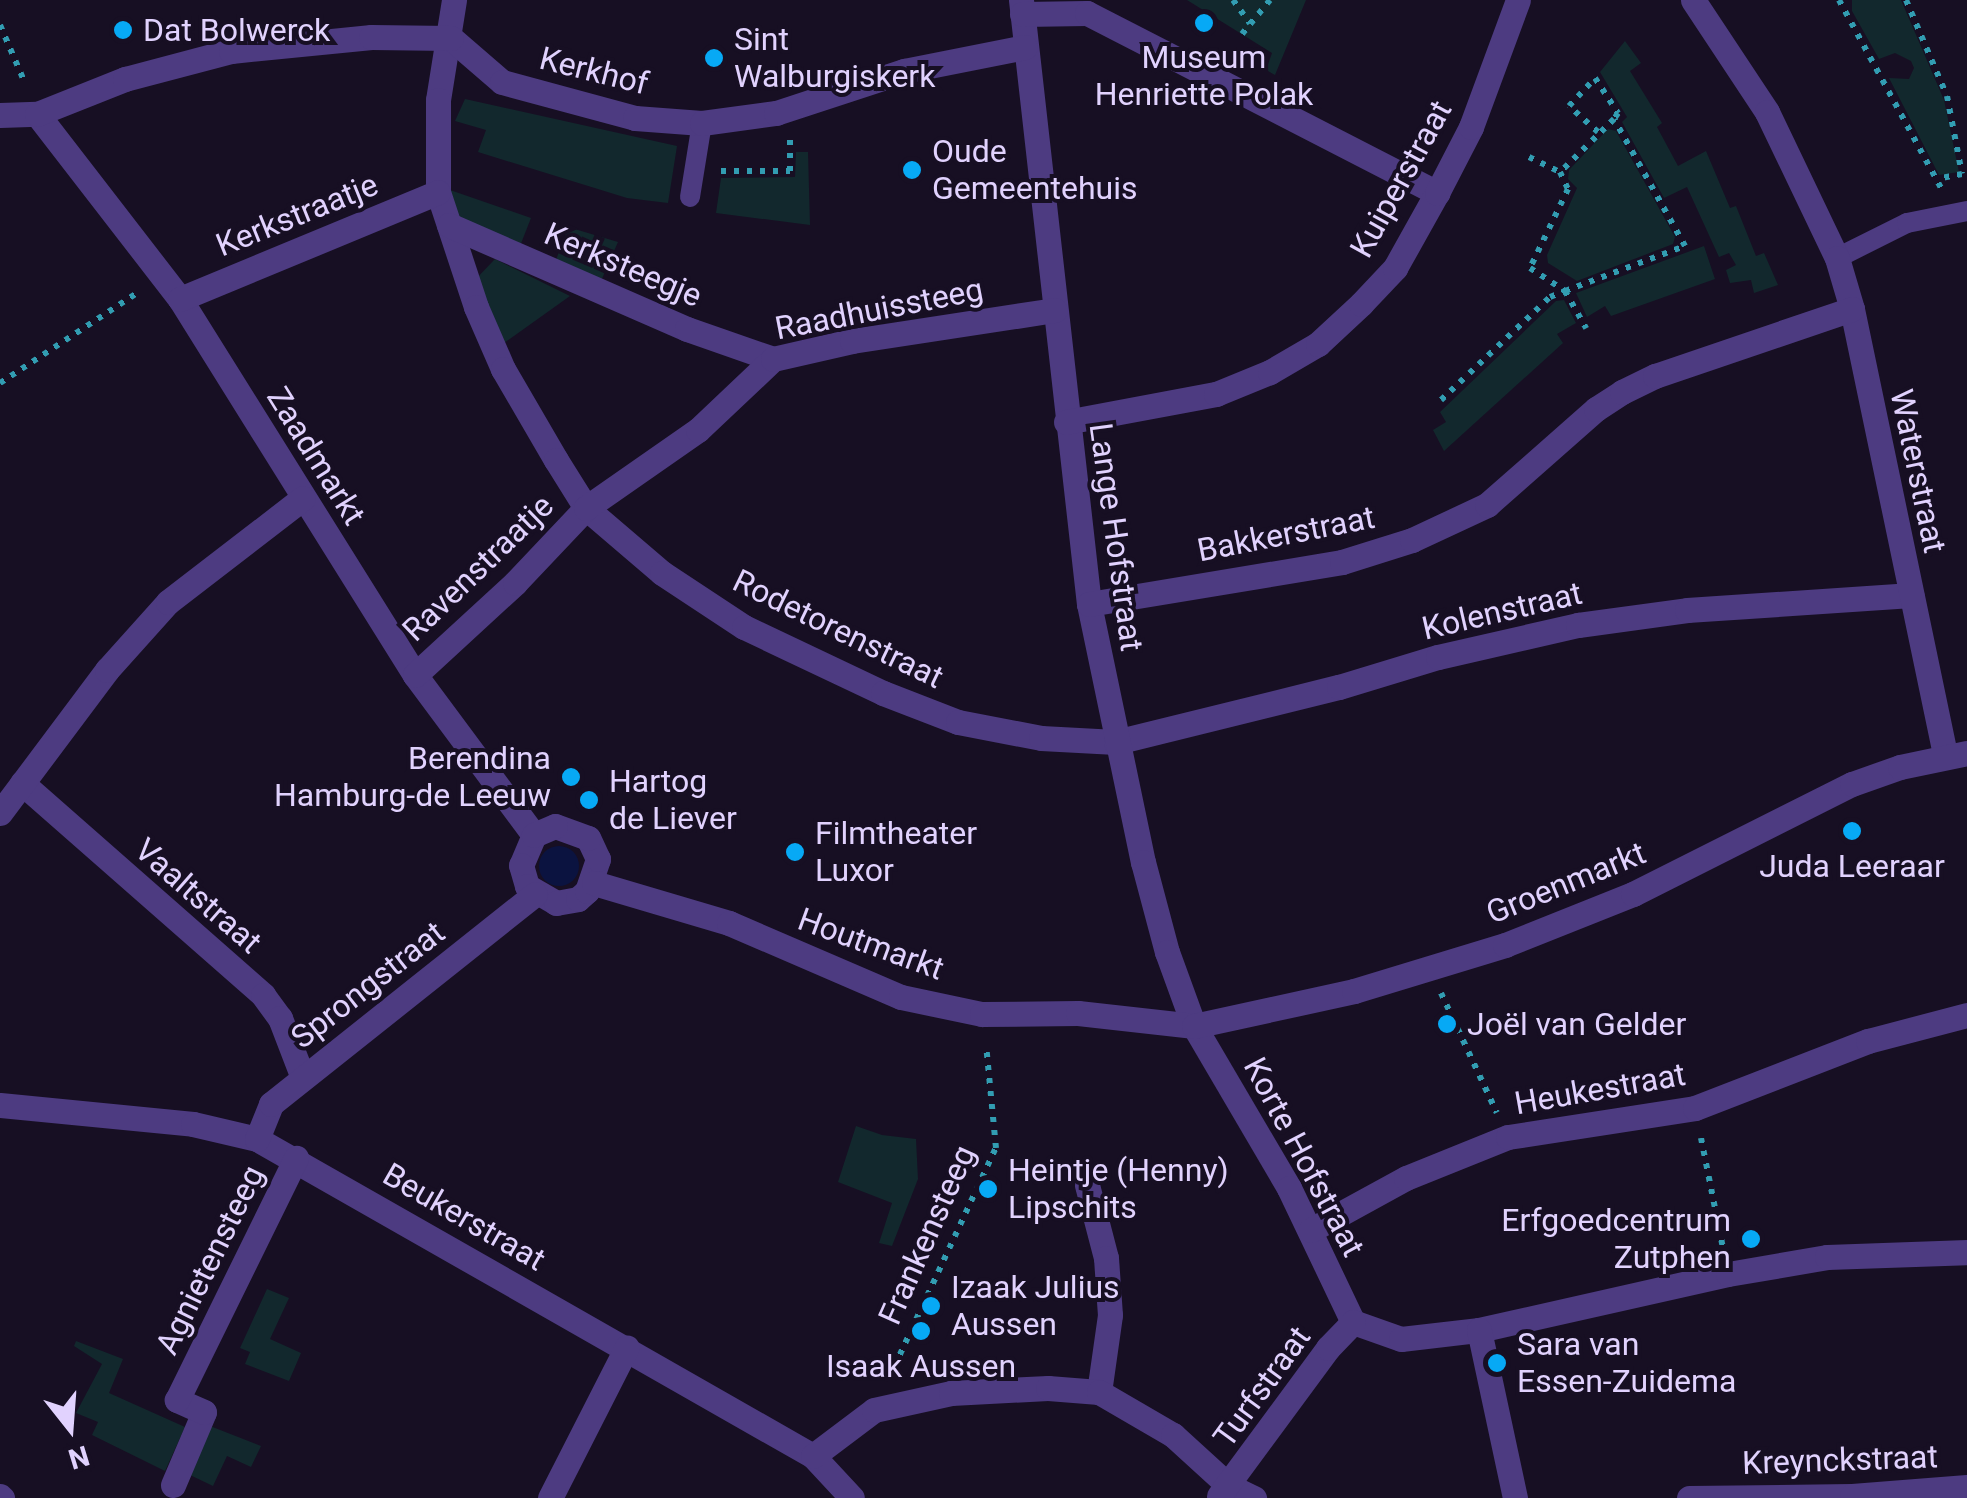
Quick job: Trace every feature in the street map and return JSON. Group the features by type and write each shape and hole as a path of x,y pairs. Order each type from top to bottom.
{"street":[{"path":"0,115 37,114 125,79 230,51 370,37 451,38 454,0"},
{"name":"Kuiperstraat","path":"1066,422 1216,394 1270,372 1318,344 1394,268 1471,126 1518,0"},
{"name":"Waterstraat","path":"1693,0 1767,112 1836,258 1852,309 1911,595 1956,754"},
{"path":"1022,7 1087,13 1437,194"},
{"name":"Lange Hofstraat","path":"1022,7 1089,604 1116,742 1162,934 1194,1026"},
{"name":"Kerkhof","path":"451,38 502,82 635,118 702,123 740,122 904,71 1025,47"},
{"name":"Rodetorenstraat","path":"451,38 438,100 438,192 503,369 586,508 662,573 744,627 884,694 958,722 1041,738 1116,742"},
{"name":"Zaadmarkt","path":"37,114 180,299 415,675 534,835"},
{"name":"Kerkstraatje","path":"180,299 438,192"},
{"name":"Kerksteegje","path":"449,224 687,329 773,359"},
{"name":"Bakkerstraat","path":"1089,604 1342,562 1426,534 1487,505 1596,408 1622,392 1655,376 1852,309"},
{"name":"Raadhuissteeg","path":"586,508 698,430 773,359 852,341 1054,310"},
{"path":"0,813 107,670 168,602 303,498"},
{"name":"Ravenstraatje","path":"415,675 515,583 586,508"},
{"name":"Kolenstraat","path":"1116,742 1339,687 1438,657 1578,625 1687,610 1911,595"},
{"name":"Groenmarkt","path":"1194,1026 1281,1009 1442,965 1633,894 1852,784 1956,754"},
{"name":"Vaaltstraat","path":"22,784 262,995 280,1018 303,1078"},
{"path":"555,826 588,838 598,859 594,883 567,902 535,894 520,865 534,835 555,826"},
{"name":"Houtmarkt","path":"594,883 729,923 901,997 982,1014 1078,1013 1194,1026"},
{"name":"Sprongstraat","path":"258,1139 271,1104 535,894"},
{"name":"Heukestraat","path":"1310,1230 1379,1193 1508,1137 1695,1108 1868,1041 1967,1016"},
{"name":"Korte Hofstraat","path":"1194,1026 1310,1230 1353,1322"},
{"name":"Beukerstraat","path":"0,1105 193,1124 258,1139 813,1456 852,1498"},
{"name":"Agnietensteeg","path":"172,1485 204,1412 177,1400 296,1158"},
{"path":"1088,1185 1106,1258 1110,1315 1099,1392"},
{"name":"Turfstraat","path":"1223,1492 1328,1348 1353,1322 1400,1339 1478,1330 1728,1274 1826,1258 1967,1252"},
{"path":"1478,1330 1515,1498"},
{"path":"550,1498 627,1347"},
{"path":"813,1456 874,1410 951,1393 1048,1388 1099,1392 1173,1434 1223,1492 1254,1498"},
{"name":"Kreynckstraat","path":"1706,1497 1852,1496 1967,1487"}],"lane":[{"path":"690,197 702,123"},
{"path":"1836,258 1907,223 1959,213"}],"path":[{"path":"1233,0 1250,23"},
{"path":"1242,34 1270,0"},
{"path":"1839,0 1959,213"},
{"path":"1906,0 1947,96 1962,174 1938,180"},
{"path":"0,25 37,114"},
{"path":"1560,172 1618,113 1595,78 1569,106 1598,132"},
{"path":"695,168 790,171 790,109"},
{"path":"1441,400 1550,297 1685,246 1614,119"},
{"path":"1529,157 1560,172 1568,188 1530,268 1565,291 1586,328"},
{"path":"0,384 161,276"},
{"path":"1442,965 1508,1137"},
{"name":"Frankensteeg","path":"874,1410 996,1148 982,1014"},
{"path":"1695,1108 1728,1274"}],"green space":[{"path":"1187,0 1306,0 1275,75 1266,70 1272,53"},
{"path":"1852,0 1901,0 1944,100 1959,172 1939,175 1889,78 1909,79 1914,68 1911,61 1895,53 1879,59 1852,11"},
{"path":"1625,41 1641,63 1630,71 1662,123 1657,127 1678,166 1706,151 1730,208 1736,206 1756,256 1764,253 1778,285 1754,293 1751,280 1730,283 1726,270 1736,265 1729,253 1719,257 1687,187 1664,198 1622,122 1627,117 1600,72"},
{"path":"465,99 677,146 668,203 627,198 478,152 486,130 455,121"},
{"path":"1608,129 1616,131 1675,237 1673,244 1577,281 1548,263 1547,255 1577,188 1568,179 1569,170"},
{"path":"796,152 808,152 810,225 716,213 721,178 795,177"},
{"path":"450,190 531,218 520,246 457,217"},
{"path":"568,227 618,242 601,281 556,260"},
{"path":"1704,246 1715,279 1611,316 1605,306 1587,317 1576,293"},
{"path":"495,259 570,296 500,346 474,281"},
{"path":"1564,300 1576,323 1557,334 1563,343 1444,451 1433,430 1446,422 1440,412 1556,301"},
{"path":"856,1126 882,1135 916,1139 918,1179 892,1246 879,1243 892,1203 838,1182"},
{"path":"267,1289 289,1298 270,1339 301,1353 289,1381 245,1364 250,1352 240,1348"},
{"path":"76,1341 123,1359 109,1393 185,1427 165,1471 92,1435 98,1422 76,1413 102,1364 74,1346"},
{"path":"210,1426 261,1446 251,1467 227,1456 213,1486 190,1475"}],"shaded area":[{"path":"559,846 573,852 579,866 573,880 559,886 545,880 539,866 545,852"}],"place":[{"name":"Museum Henriette Polak","path":"1204,23"},
{"name":"Dat Bolwerck","path":"123,30"},
{"name":"Sint Walburgiskerk","path":"714,58"},
{"name":"Oude Gemeentehuis","path":"912,170"},
{"name":"Berendina Hamburg-de Leeuw","path":"571,777"},
{"name":"Hartog de Liever","path":"589,800"},
{"name":"Juda Leeraar","path":"1852,831"},
{"name":"Filmtheater Luxor","path":"795,852"},
{"name":"Joël van Gelder","path":"1447,1024"},
{"name":"Heintje (Henny) Lipschits","path":"988,1189"},
{"name":"Erfgoedcentrum Zutphen","path":"1751,1239"},
{"name":"Izaak Julius Aussen","path":"931,1306"},
{"name":"Isaak Aussen","path":"921,1331"},
{"name":"Sara van Essen-Zuidema","path":"1497,1363"}]}
